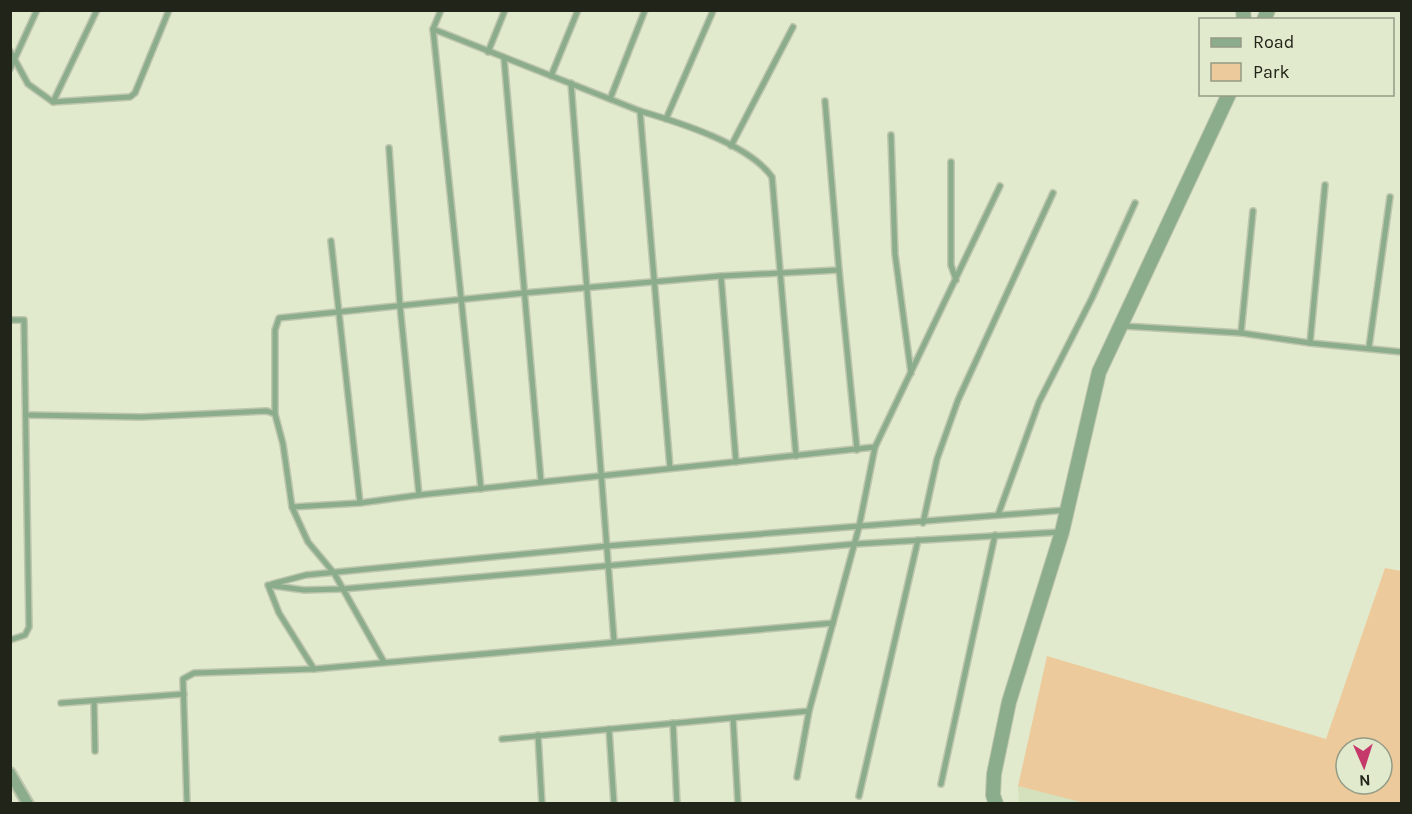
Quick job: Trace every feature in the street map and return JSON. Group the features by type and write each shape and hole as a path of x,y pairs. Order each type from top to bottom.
{"street":[{"path":"996,804 993,795 994,774 1009,702 1062,532 1100,372 1228,96"},
{"path":"10,773 28,804"}],"lane":[{"path":"10,69 37,10"},
{"path":"53,102 97,10"},
{"path":"10,51 28,84 53,102 130,97 135,93 169,10"},
{"path":"441,10 434,30 481,489"},
{"path":"488,52 505,10"},
{"path":"551,76 578,10"},
{"path":"610,99 645,10"},
{"path":"666,119 713,11"},
{"path":"731,146 793,27"},
{"path":"434,30 640,111 666,119 731,146 764,165 772,177 796,456"},
{"path":"504,58 542,482"},
{"path":"571,83 589,288 600,476 608,546 614,640"},
{"path":"825,101 857,450"},
{"path":"640,111 670,468"},
{"path":"891,135 895,254 911,375"},
{"path":"389,148 400,306 419,495"},
{"path":"951,162 951,265 956,280"},
{"path":"797,777 809,711 855,544 875,447 1000,186"},
{"path":"1310,343 1325,186"},
{"path":"923,523 937,459 958,400 1053,193"},
{"path":"1369,347 1390,197"},
{"path":"998,515 1039,402 1092,298 1136,203"},
{"path":"1241,333 1253,211"},
{"path":"332,241 360,503"},
{"path":"384,662 334,573 308,542 292,507 279,422 275,414 275,324 279,318 721,276 839,270"},
{"path":"721,276 736,462"},
{"path":"10,320 24,320 29,627 25,635 10,639"},
{"path":"1121,326 1241,333 1401,352"},
{"path":"26,415 141,417 267,411 275,414"},
{"path":"292,507 360,503 875,447"},
{"path":"268,585 306,575 608,546 1068,510"},
{"path":"268,585 304,590 343,589 855,544 1062,532"},
{"path":"941,784 995,535"},
{"path":"859,796 918,540"},
{"path":"268,585 279,613 314,669"},
{"path":"187,804 183,678 194,673 314,669 614,640 833,622"},
{"path":"61,703 184,694"},
{"path":"94,700 95,751"},
{"path":"502,739 809,711"},
{"path":"733,718 738,804"},
{"path":"673,723 678,804"},
{"path":"609,729 614,804"},
{"path":"538,735 542,804"}],"shaded area":[{"path":"1018,786 1089,803 1019,803"}],"green space":[{"path":"1385,568 1401,571 1401,803 1089,804 1018,786 1047,656 1326,739"}]}
